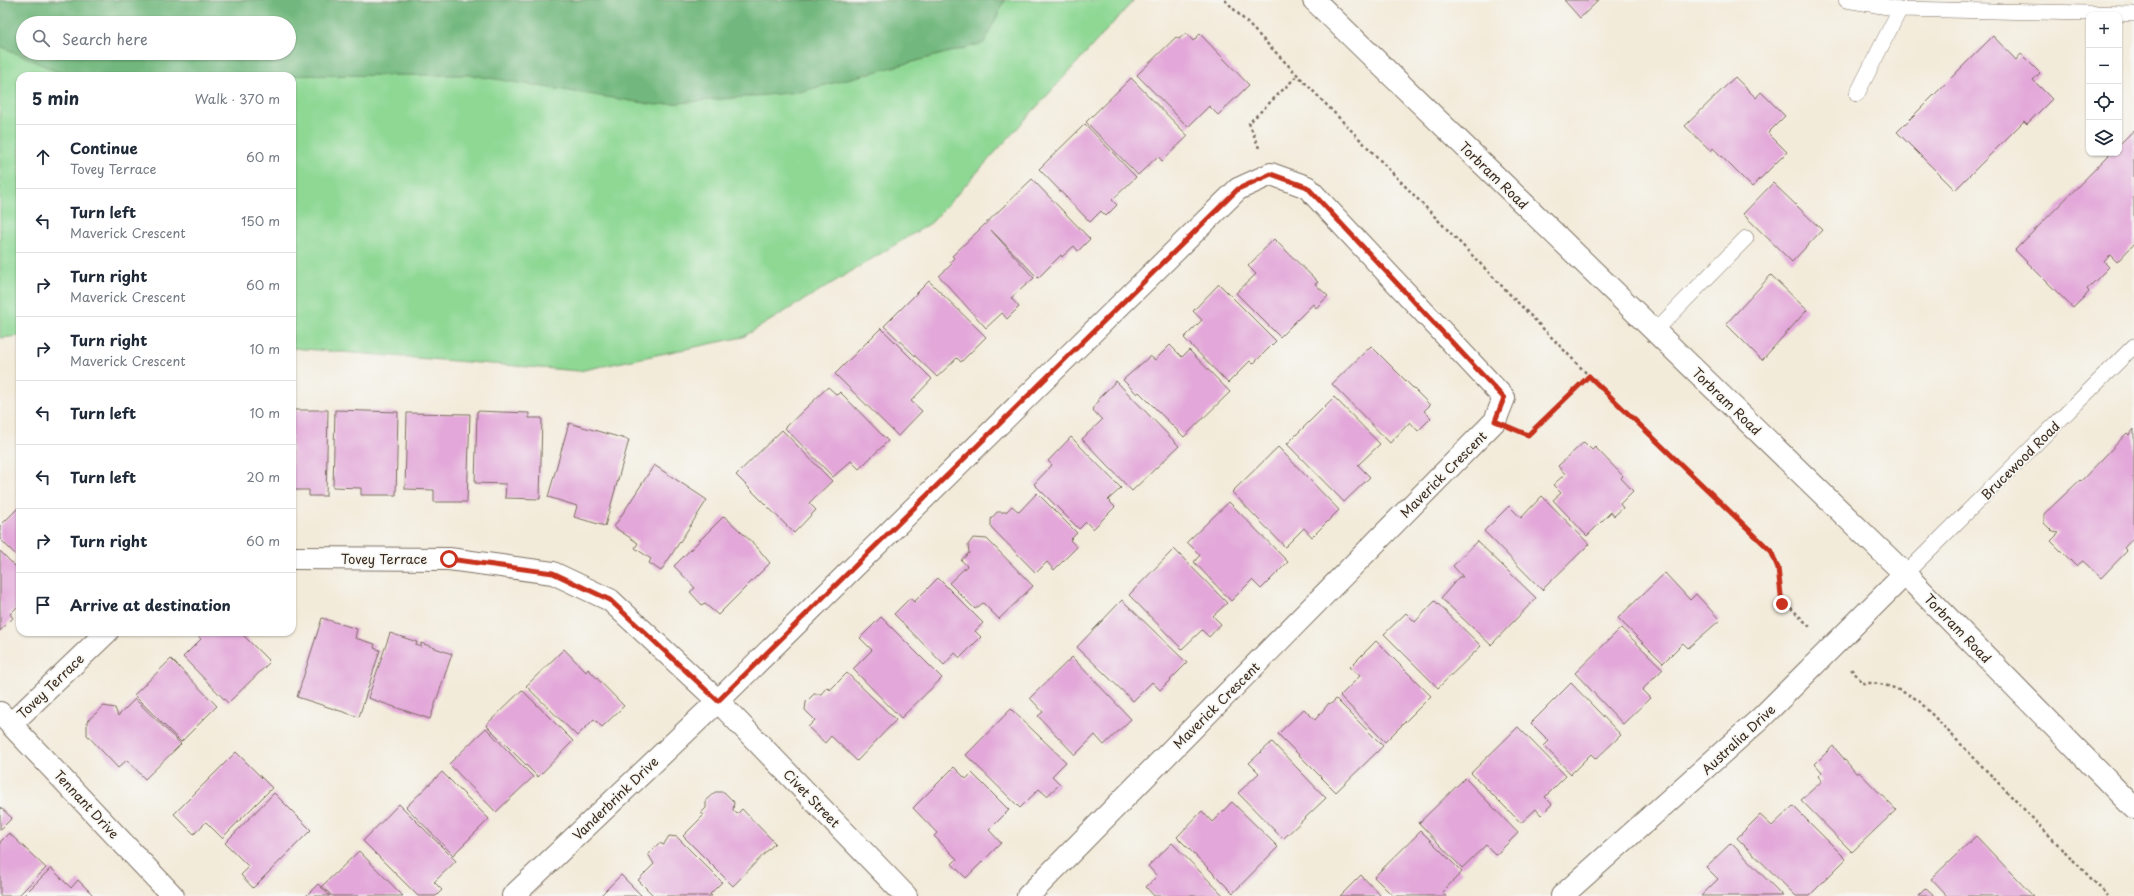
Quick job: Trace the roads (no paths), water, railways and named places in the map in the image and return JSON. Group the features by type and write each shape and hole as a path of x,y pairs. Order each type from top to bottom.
{"street":[{"name":"Torbram Road","path":"1314,0 1905,574 2134,808"},
{"name":"Maverick Crescent","path":"718,701 1238,189 1271,174 1307,187 1504,398 1495,421 1028,896"},
{"name":"Tovey Terrace","path":"296,558 449,559 553,573 610,600 718,701"},
{"name":"Australia Drive","path":"1562,896 1761,718 1905,574"},
{"name":"Tovey Terrace","path":"5,719 101,636"},
{"name":"Vanderbrink Drive","path":"513,896 718,701"},
{"name":"Civet Street","path":"718,701 906,896"},
{"name":"Tennant Drive","path":"5,719 173,896"}],"lane":[{"path":"1846,0 1900,9 2134,14"},
{"path":"1857,94 1900,9"},
{"path":"1655,331 1746,238"},
{"name":"Brucewood Road","path":"1905,574 2134,346"}]}
